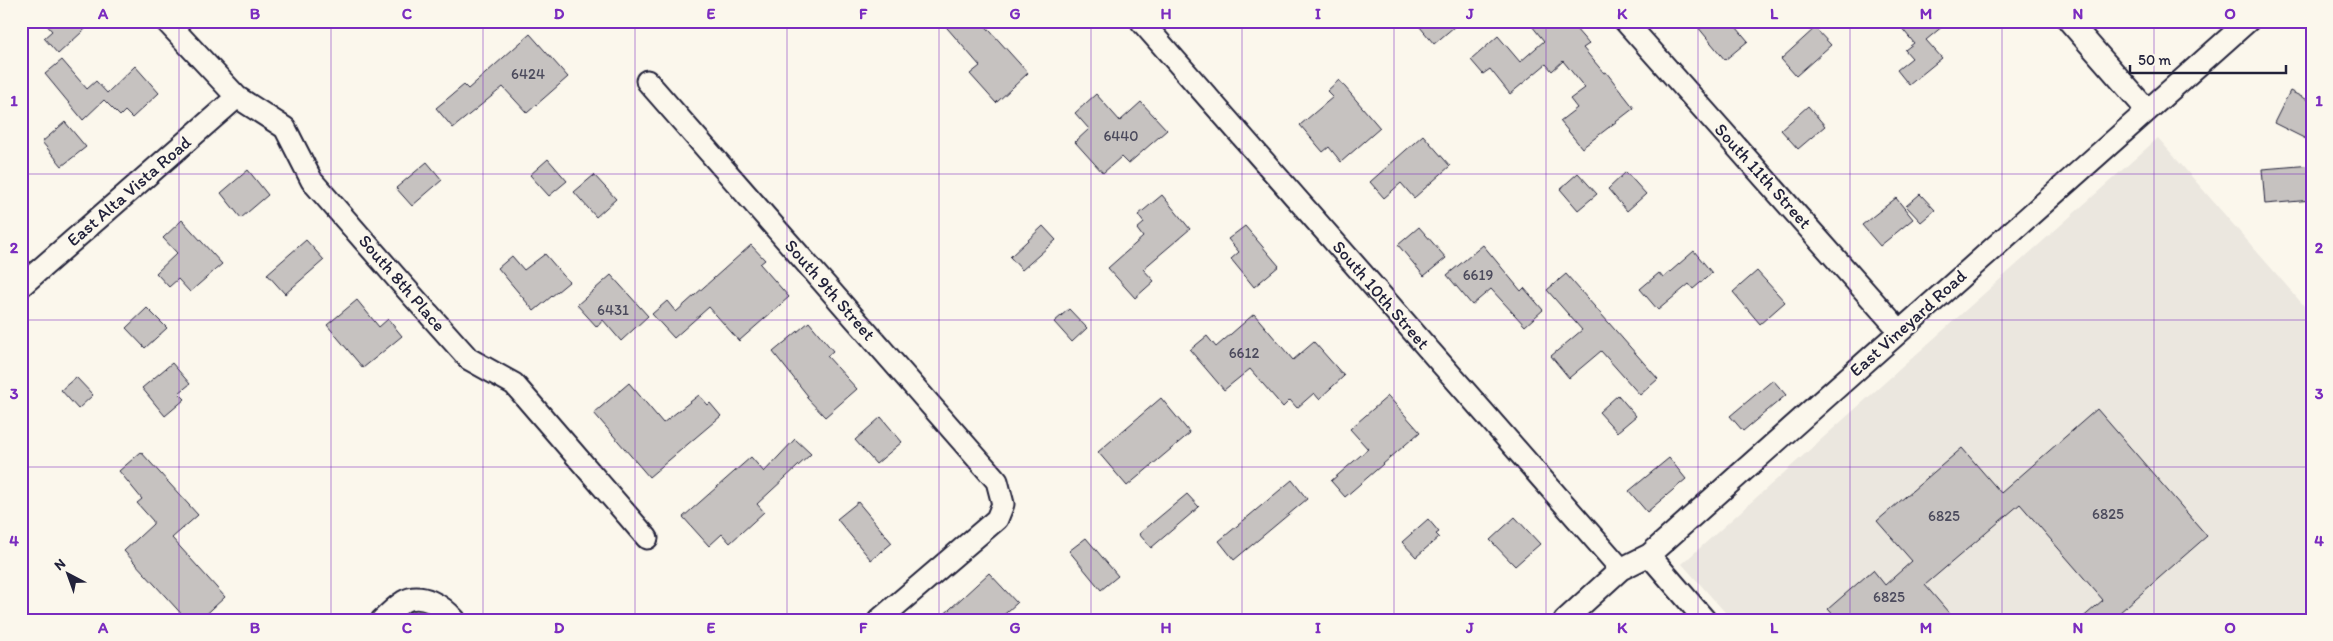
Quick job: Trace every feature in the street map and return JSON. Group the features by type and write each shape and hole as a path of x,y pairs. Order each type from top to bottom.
{"street":[{"name":"South 8th Place","path":"166,21 237,97 285,128 312,181 401,283 469,359 514,384 647,538"},
{"name":"South 10th Street","path":"1141,21 1622,570"},
{"name":"South 11th Street","path":"1626,21 1900,331"},
{"path":"2069,21 2146,110"},
{"name":"East Vineyard Road","path":"1565,620 1622,570 1649,555 2248,21"},
{"name":"South 9th Street","path":"647,81 997,481 1003,504 997,519 879,620"},
{"name":"East Alta Vista Road","path":"21,286 237,97"},
{"path":"1649,555 1705,620"},
{"path":"382,620 404,601 422,599 434,602 447,611 454,620"}],"shaded area":[{"path":"2158,138 2312,315 2312,620 1732,620 1682,564"}],"building":[{"path":"43,21 94,21 58,54 44,38 52,31"},
{"path":"941,21 981,21 1028,73 996,103 970,74 980,66"},
{"path":"1415,21 1461,21 1434,44"},
{"path":"1528,21 1569,21 1589,44 1583,48 1604,73 1606,72 1634,108 1582,148 1560,121 1577,108 1570,99 1585,88 1563,61 1552,71 1546,64 1510,94 1490,69 1483,74 1471,60 1498,36 1520,62 1544,41"},
{"path":"1693,21 1731,21 1748,41 1725,60"},
{"path":"1896,21 1949,21 1926,40 1942,58 1909,85 1897,70 1912,58 1905,50 1914,43"},
{"path":"1815,28 1831,45 1796,76 1781,59"},
{"path":"530,34 568,77 527,113 503,87 453,128 436,108 464,85 468,89"},
{"path":"62,60 87,89 96,81 107,93 135,66 159,93 132,118 125,111 120,116 104,100 83,120 45,74"},
{"path":"1339,80 1380,128 1341,162 1329,147 1323,152 1300,125 1333,97 1327,91"},
{"path":"2290,91 2312,102 2312,142 2274,123"},
{"path":"1096,94 1120,121 1141,102 1167,130 1128,164 1121,157 1103,173 1075,142 1089,129 1075,113"},
{"path":"1808,106 1825,126 1798,149 1781,130"},
{"path":"65,122 86,147 62,166 42,142"},
{"path":"1423,135 1450,166 1414,198 1401,183 1384,198 1370,182"},
{"path":"548,159 567,181 549,196 530,175"},
{"path":"427,162 442,180 412,206 396,188"},
{"path":"2312,165 2312,200 2265,204 2262,169"},
{"path":"248,170 268,195 241,218 221,193"},
{"path":"1626,172 1646,194 1627,211 1608,189"},
{"path":"1578,173 1597,194 1578,210 1560,189"},
{"path":"594,175 616,199 596,217 574,192"},
{"path":"1920,194 1935,210 1921,222 1906,206"},
{"path":"1162,195 1190,229 1143,269 1154,281 1135,298 1108,268 1143,237 1137,229 1144,223 1138,215"},
{"path":"1896,198 1913,219 1880,246 1862,225"},
{"path":"182,220 222,264 190,292 178,279 169,287 156,273 177,253 163,238"},
{"path":"1043,226 1056,240 1022,270 1010,257"},
{"path":"1245,226 1279,266 1254,287 1231,259 1239,252 1228,239"},
{"path":"1419,227 1446,258 1424,276 1398,245"},
{"path":"306,240 324,260 285,294 267,274"},
{"path":"751,245 765,260 760,264 789,297 739,341 709,307 674,338 652,314 667,301 676,312"},
{"path":"1483,245 1521,291 1524,288 1543,310 1525,326 1491,289 1472,305 1447,275"},
{"path":"1694,251 1712,273 1693,289 1689,284 1658,310 1640,289 1659,273 1663,278"},
{"path":"545,254 569,282 534,311 498,268 512,256 524,270"},
{"path":"1757,271 1785,302 1760,324 1733,292"},
{"path":"1566,274 1658,379 1640,395 1601,351 1569,378 1551,356 1582,330 1547,290"},
{"path":"611,275 648,316 621,341 603,320 597,327 577,305"},
{"path":"357,300 379,327 388,319 402,336 363,368 327,325"},
{"path":"147,308 167,328 145,348 126,328"},
{"path":"1069,309 1087,328 1072,342 1054,322"},
{"path":"1254,314 1293,360 1314,342 1344,376 1319,399 1314,393 1297,408 1290,400 1283,407 1250,369 1224,390 1190,350 1207,336 1216,347"},
{"path":"809,322 833,351 827,356 857,389 825,417 806,397 808,396 773,352"},
{"path":"172,363 190,384 179,393 185,399 165,416 142,388"},
{"path":"76,377 93,395 78,409 61,390"},
{"path":"1773,380 1786,395 1743,431 1730,416"},
{"path":"629,383 663,423 699,395 708,405 710,403 721,416 649,477 594,413"},
{"path":"1618,395 1636,416 1617,432 1599,412"},
{"path":"1388,396 1420,432 1345,497 1331,481 1368,449 1350,429"},
{"path":"1161,398 1190,433 1127,486 1098,452"},
{"path":"2097,409 2207,536 2111,620 2080,620 2103,600 2020,504 1925,585 1955,620 1838,620 1828,609 1873,570 1885,585 1912,561 1877,521 1962,448 2001,493"},
{"path":"881,417 902,442 876,464 855,440"},
{"path":"795,439 811,454 757,504 764,512 730,543 722,534 709,546 683,517 751,457 764,472"},
{"path":"141,452 198,515 172,538 225,597 200,620 187,620 124,551 153,524 153,521 137,503 142,499 119,471"},
{"path":"1669,458 1686,479 1647,512 1629,491"},
{"path":"1292,480 1307,499 1234,560 1219,541"},
{"path":"1187,494 1199,507 1151,548 1139,534"},
{"path":"858,502 892,543 871,560 837,519"},
{"path":"1515,517 1540,544 1515,566 1490,540"},
{"path":"1428,519 1439,532 1436,534 1439,537 1416,557 1402,542"},
{"path":"1086,538 1118,576 1101,590 1069,551"},
{"path":"989,573 1017,603 998,620 938,620"}]}
